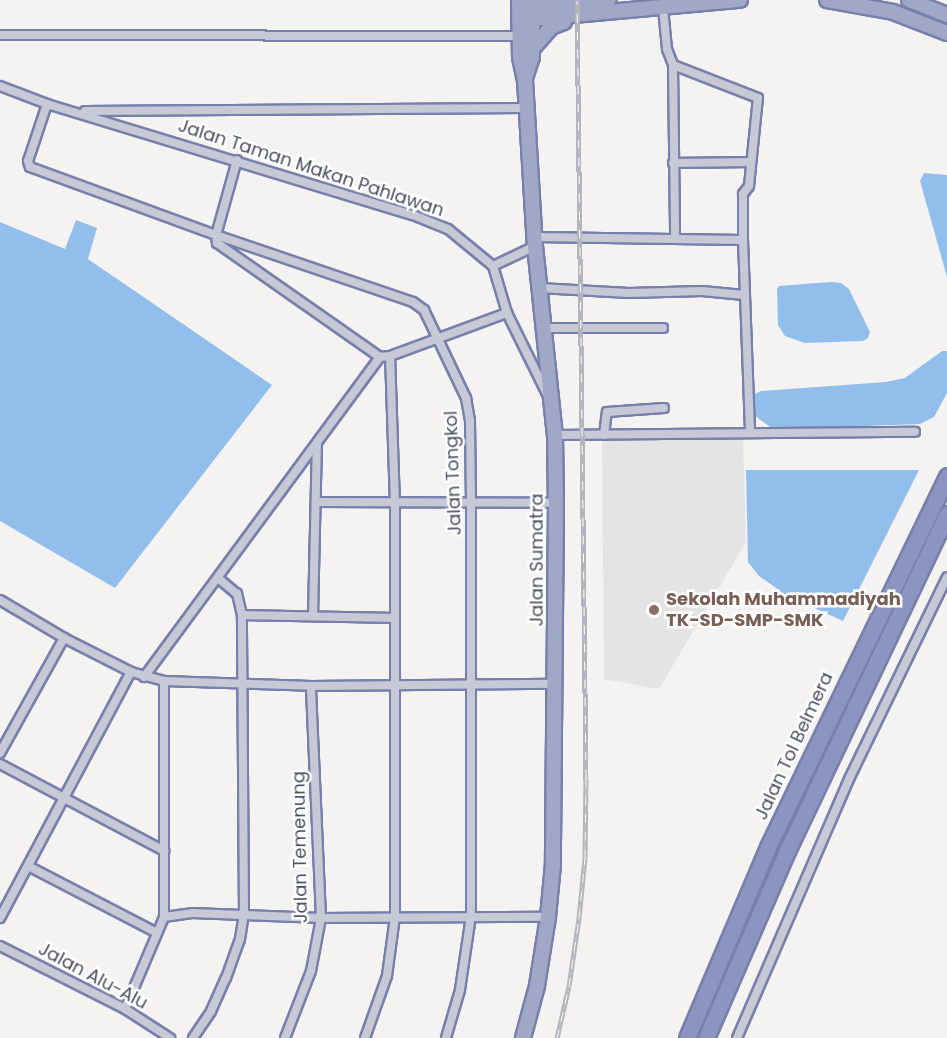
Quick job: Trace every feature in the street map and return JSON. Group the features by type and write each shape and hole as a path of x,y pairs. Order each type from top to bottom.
{"highway":[{"path":"532,50 551,27 575,6 609,0"},
{"path":"526,9 575,6 663,8 740,0"},
{"path":"827,0 893,12 947,33"},
{"path":"919,1 947,15"},
{"name":"Jalan Sumatra","path":"523,1038 537,986 548,917 553,864 556,503 555,435 534,242 525,80 520,57 520,36 526,9"},
{"name":"Jalan Sumatra","path":"525,80 532,50 526,9"},
{"name":"Jalan Tol Belmera","path":"687,1038 768,847 947,476"},
{"name":"Jalan Tol Belmera","path":"706,1038 786,854 947,514"}],"street":[{"path":"663,8 667,49 673,65 675,238"},
{"path":"0,35 520,36"},
{"path":"673,65 758,98 749,186 743,195 744,295 750,432"},
{"name":"Jalan Taman Makan Pahlawan","path":"0,86 47,104 237,160 432,223 457,235 493,266"},
{"name":"Jalan Tongkol","path":"47,104 28,161 30,167 216,235 413,302 423,310 438,338 469,408 471,916 460,990 446,1038"},
{"path":"76,111 525,108"},
{"path":"237,160 216,235 217,243 380,357 390,356 507,313"},
{"path":"673,163 751,162"},
{"path":"552,404 507,313 493,266 534,242 675,238 743,240"},
{"path":"539,288 619,293 702,291 744,295"},
{"path":"544,328 663,328"},
{"path":"365,1038 387,976 395,917 395,505 390,356"},
{"path":"144,677 380,357"},
{"path":"604,435 607,412 664,408"},
{"path":"555,435 915,432"},
{"path":"313,616 317,443"},
{"path":"317,502 395,505 556,503"},
{"path":"193,1038 211,1011 226,978 240,939 244,915 242,615 237,594 218,578"},
{"path":"737,1038 850,777 947,578"},
{"path":"0,600 64,638 131,672 164,681 311,686 555,684"},
{"path":"242,615 394,618"},
{"path":"0,753 64,638"},
{"path":"0,918 131,672"},
{"path":"125,1009 164,917 164,681"},
{"name":"Jalan Temenung","path":"285,1038 310,971 321,918 311,686"},
{"path":"0,764 164,851"},
{"path":"28,866 157,933"},
{"path":"164,917 184,914 321,918 548,917"},
{"name":"Jalan Alu-Alu","path":"0,946 125,1009 170,1038"}],"shaded area":[{"name":"Sekolah Muhammadiyah TK-SD-SMP-SMK","path":"743,435 746,542 659,689 604,679 602,437"}],"water":[{"path":"924,173 947,175 947,277 920,181"},
{"path":"76,220 97,228 88,259 272,385 115,588 0,521 0,222 65,249"},
{"path":"841,283 849,289 870,332 868,338 863,341 805,343 785,336 778,325 777,289 779,286"},
{"path":"942,351 947,351 947,393 934,417 920,424 782,429 770,427 754,415 752,401 755,394 761,391 886,382 905,378"},
{"path":"746,470 919,470 843,621 786,595 759,576 748,562"}],"railway":[{"path":"557,1038 569,986 585,858 577,0"}],"place":[{"name":"Sekolah Muhammadiyah TK-SD-SMP-SMK","path":"654,610"}]}
